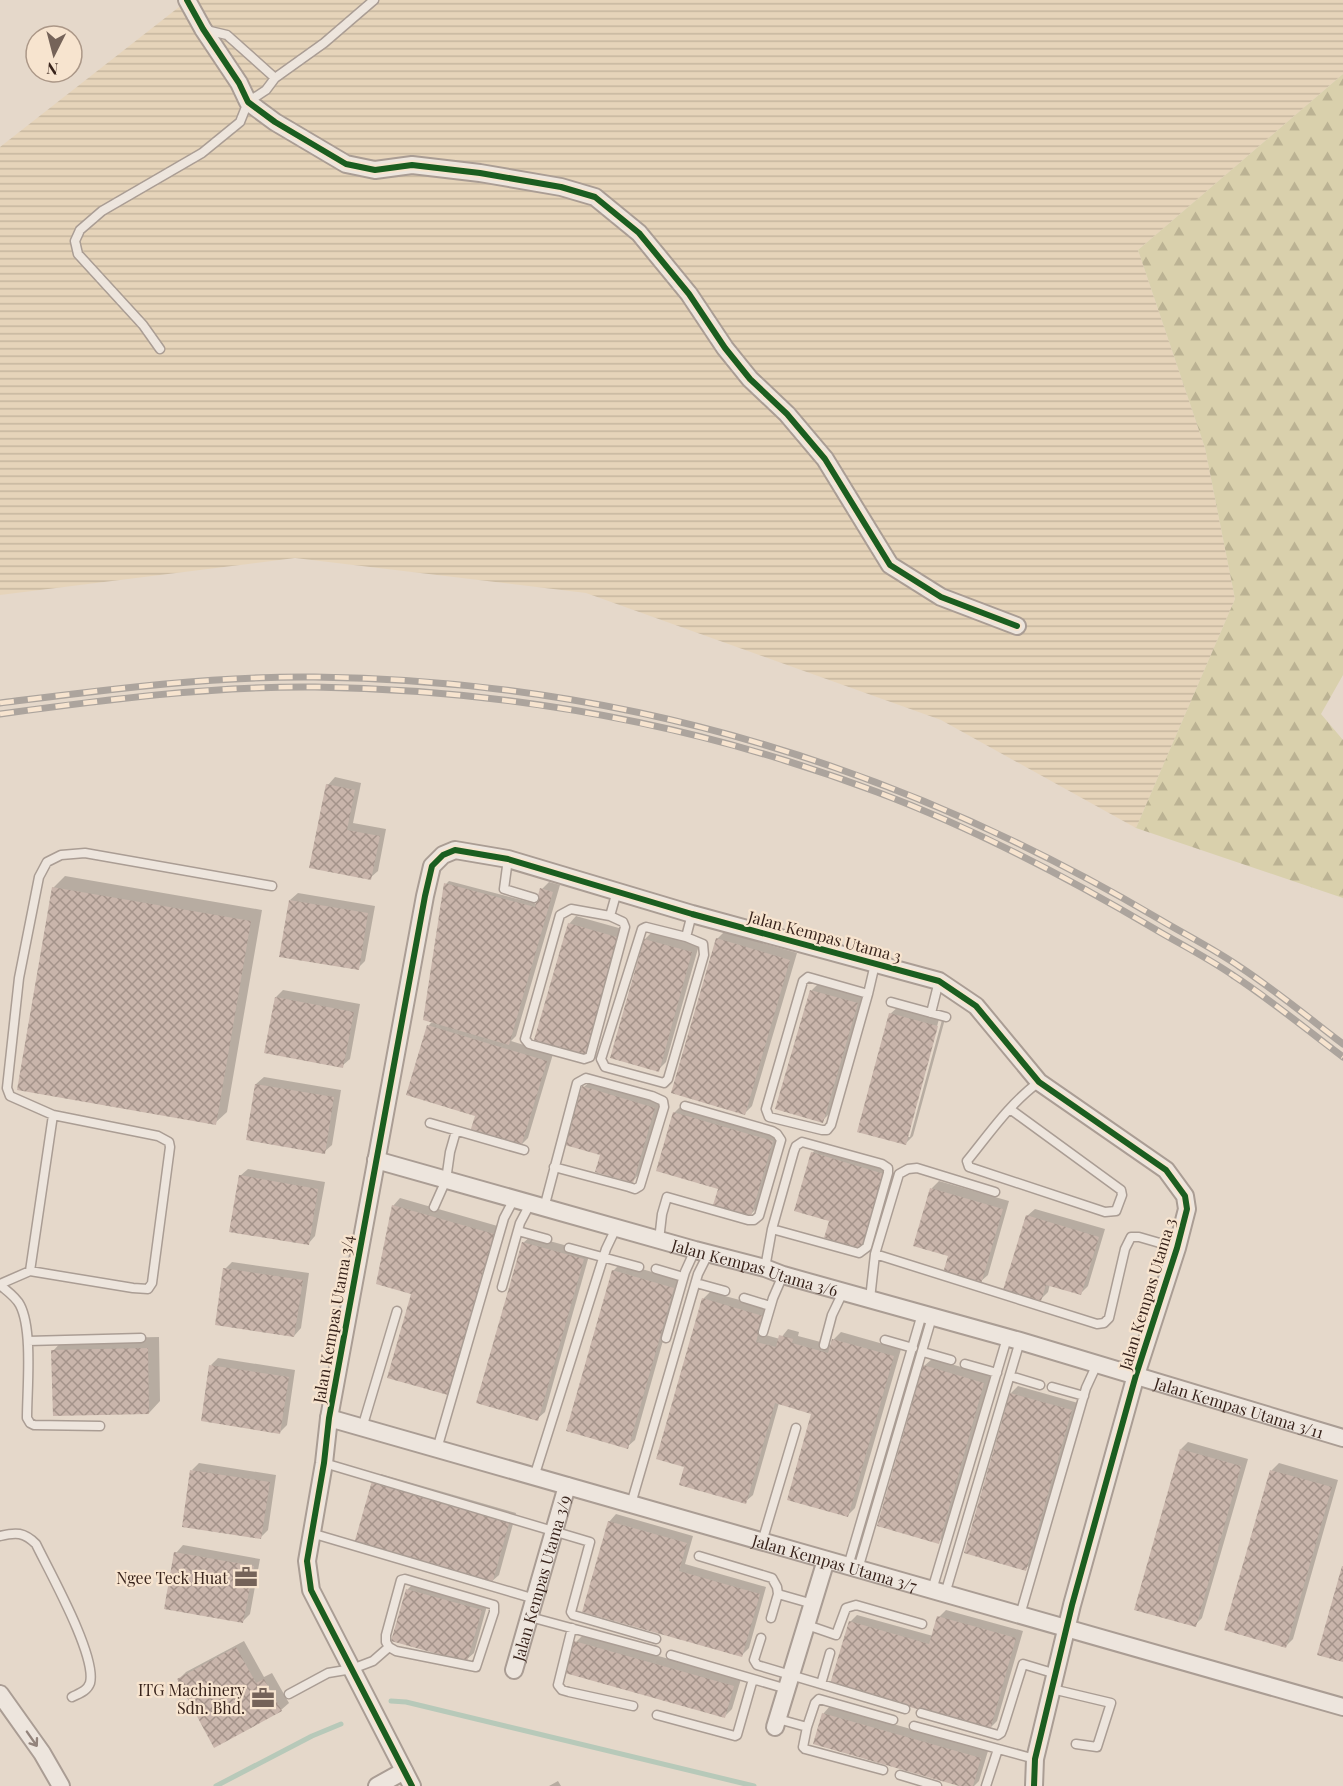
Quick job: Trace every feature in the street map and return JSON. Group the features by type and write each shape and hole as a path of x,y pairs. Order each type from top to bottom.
{"street":[{"path":"187,0 203,29 239,83 248,102 275,122 346,164 375,170 412,165 480,173 561,188 595,197 639,233 689,294 725,348 750,379 787,414 825,459 890,565 940,597 1017,626"},
{"name":"Jalan Kempas Utama 3","path":"455,850 508,860 692,914 939,981 976,1006 1039,1082 1166,1170 1185,1196 1187,1209 1177,1248 1136,1375 1067,1629 1035,1759 1034,1786"},
{"name":"Jalan Kempas Utama 3/4","path":"408,1779 311,1590 307,1561 310,1533 324,1463 328,1418 432,866 443,855 455,850"},
{"name":"Jalan Kempas Utama 3/6","path":"376,1160 765,1268 1136,1375"},
{"name":"Jalan Kempas Utama 3/11","path":"1136,1375 1343,1438"},
{"name":"Jalan Kempas Utama 3/7","path":"328,1418 1343,1707"},
{"name":"Jalan Kempas Utama 3/9","path":"514,1670 567,1486"},
{"path":"777,1723 826,1560"},
{"path":"0,1694 42,1754 61,1786"},
{"path":"377,1786 408,1779"}],"lane":[{"path":"160,349 143,325 78,254 75,241 80,230 102,211 202,153 240,122 248,102 266,90 275,78 324,43 374,0"},
{"path":"203,29 226,35 275,78"},
{"path":"100,1426 34,1425 30,1423 27,1418 28,1341 20,1304 0,1284 30,1271 148,1289 152,1283 170,1148 169,1143 158,1136 53,1115 10,1096 7,1088 19,978 39,877 47,862 61,855 85,854 272,886"},
{"path":"508,860 504,889 534,898"},
{"path":"610,916 617,891"},
{"path":"571,909 610,916 623,922 625,927 590,1057 584,1059 529,1044 525,1039 560,915 571,909"},
{"path":"686,938 692,914"},
{"path":"646,927 686,938 703,944 704,955 668,1079 664,1083 605,1067 601,1059 642,929 646,927"},
{"path":"868,994 808,977 803,981 766,1109 770,1117 822,1130 827,1130 831,1125 868,994 875,964"},
{"path":"931,1013 939,981"},
{"path":"891,1002 946,1017"},
{"path":"502,1287 518,1231 529,1204 554,1167 577,1083 586,1078 663,1101 664,1107 640,1186 635,1189 554,1167"},
{"path":"1010,1109 1121,1190 1122,1195 1116,1211 1105,1212 969,1167 967,1161 1010,1109 1039,1082"},
{"path":"659,1240 662,1214 667,1197 748,1220 754,1220 759,1216 781,1140 772,1131 685,1106"},
{"path":"30,1271 53,1115"},
{"path":"430,1123 524,1150"},
{"path":"434,1206 446,1180 456,1131"},
{"path":"765,1268 772,1229 796,1146 802,1142 882,1164 888,1168 867,1247 859,1253 772,1229"},
{"path":"870,1299 875,1254 899,1174 908,1169 917,1168 995,1192"},
{"path":"437,1449 504,1218 529,1204"},
{"path":"534,1477 604,1257 616,1228"},
{"path":"518,1231 547,1239"},
{"path":"875,1254 1097,1324 1104,1323 1109,1318 1125,1249 1131,1238 1139,1237 1177,1248"},
{"path":"569,1248 639,1267"},
{"path":"666,1338 683,1277 702,1252"},
{"path":"631,1504 696,1283 702,1252"},
{"path":"656,1269 683,1277"},
{"path":"763,1332 770,1306 783,1275"},
{"path":"696,1283 725,1291"},
{"path":"824,1345 832,1315 843,1292"},
{"path":"744,1298 770,1306"},
{"path":"362,1428 397,1311"},
{"path":"853,1568 913,1348 927,1316"},
{"path":"853,1568 923,1352 927,1316"},
{"path":"28,1341 141,1338"},
{"path":"885,1340 913,1348"},
{"path":"939,1592 997,1373 1013,1340"},
{"path":"939,1592 1010,1376 1013,1340"},
{"path":"923,1352 951,1360"},
{"path":"965,1364 997,1373"},
{"path":"1020,1615 1084,1396 1097,1364"},
{"path":"1010,1376 1040,1385"},
{"path":"1052,1387 1084,1396"},
{"path":"762,1542 796,1428"},
{"path":"324,1463 590,1542 572,1607 573,1615 656,1639"},
{"path":"0,1536 20,1532 36,1544 70,1615 89,1660 90,1682 86,1690 72,1696"},
{"path":"310,1533 535,1599"},
{"path":"699,1556 772,1578 778,1594 771,1618"},
{"path":"405,1579 494,1605 494,1612 476,1667 396,1651 389,1647 386,1635 401,1580 405,1579"},
{"path":"778,1594 813,1604"},
{"path":"807,1625 836,1635 846,1608 856,1605 922,1624"},
{"path":"530,1617 656,1651"},
{"path":"572,1628 558,1685 562,1690 569,1692 633,1706"},
{"path":"761,1638 755,1664 790,1682"},
{"path":"289,1694 328,1673 352,1670 373,1661 389,1647"},
{"path":"821,1684 830,1653"},
{"path":"671,1655 753,1679 821,1684 905,1709"},
{"path":"921,1713 998,1735 1001,1733 1023,1664 1054,1682 1111,1703 1097,1747 1076,1744"},
{"path":"657,1714 738,1735 753,1679"},
{"path":"883,1770 805,1749 803,1743 815,1703 819,1699 893,1720"},
{"path":"777,1723 807,1727"},
{"path":"914,1726 1035,1759"},
{"path":"986,1786 998,1749"},
{"path":"900,1775 937,1786"}],"shaded area":[{"path":"188,0 1343,0 1343,74 1138,250 1205,448 1235,599 1136,828 941,720 586,593 295,558 0,595 0,147 81,84 84,84 84,81"}],"green space":[{"path":"1343,74 1343,675 1321,714 1343,740 1343,898 1136,828 1235,599 1205,448 1138,250"}],"building":[{"path":"326,784 355,790 347,830 380,836 371,880 309,868"},
{"path":"444,883 535,907 540,888 553,892 509,1045 423,1020"},
{"path":"52,887 251,921 216,1125 17,1090"},
{"path":"289,900 368,913 359,970 279,957"},
{"path":"568,923 620,938 586,1055 534,1040"},
{"path":"716,938 790,960 745,1115 671,1093"},
{"path":"644,939 692,952 659,1072 610,1058"},
{"path":"810,990 858,1003 823,1123 775,1109"},
{"path":"275,997 354,1012 343,1068 264,1053"},
{"path":"889,1013 938,1026 906,1145 857,1132"},
{"path":"427,1025 547,1061 521,1147 470,1132 475,1116 406,1095"},
{"path":"255,1084 334,1097 325,1154 246,1140"},
{"path":"582,1086 655,1108 633,1183 595,1172 600,1155 565,1145"},
{"path":"673,1112 773,1141 751,1216 713,1205 718,1189 656,1171"},
{"path":"811,1152 884,1174 862,1249 824,1238 829,1221 794,1211"},
{"path":"239,1175 318,1189 309,1245 229,1232"},
{"path":"930,1188 1003,1209 981,1284 943,1273 948,1256 913,1246"},
{"path":"392,1205 494,1234 448,1395 387,1378 411,1294 376,1284"},
{"path":"1026,1215 1099,1237 1081,1295 1046,1285 1041,1301 1003,1290"},
{"path":"522,1242 584,1259 538,1421 476,1403"},
{"path":"223,1268 303,1280 294,1337 215,1325"},
{"path":"612,1270 674,1288 628,1449 566,1431"},
{"path":"702,1298 763,1316 756,1342 776,1347 779,1335 793,1339 792,1343 828,1353 832,1339 894,1356 848,1517 787,1500 811,1414 775,1403 746,1504 679,1485 684,1467 656,1459"},
{"path":"148,1348 149,1414 53,1416 51,1350"},
{"path":"209,1365 289,1377 280,1434 201,1421"},
{"path":"923,1365 984,1383 939,1544 877,1526"},
{"path":"1010,1393 1072,1410 1026,1571 964,1553"},
{"path":"1180,1449 1241,1466 1196,1627 1134,1610"},
{"path":"190,1470 270,1482 261,1539 182,1527"},
{"path":"1270,1470 1332,1487 1286,1648 1224,1630"},
{"path":"372,1481 510,1520 492,1584 354,1544"},
{"path":"608,1521 687,1543 679,1571 760,1594 742,1657 582,1612"},
{"path":"174,1552 254,1566 243,1623 164,1609"},
{"path":"1343,1566 1343,1662 1317,1655"},
{"path":"406,1589 482,1610 467,1662 391,1641"},
{"path":"937,1616 1016,1638 990,1730 830,1684 849,1621 929,1644"},
{"path":"574,1641 734,1686 725,1718 565,1673"},
{"path":"236,1647 256,1683 264,1679 282,1711 214,1748 177,1679"},
{"path":"822,1713 981,1758 973,1786 959,1786 813,1744"}],"waterway":[{"path":"391,1701 406,1702 754,1786"},
{"path":"216,1786 312,1736 341,1724"}],"railway":[{"path":"0,703 196,681 275,677 427,682 538,694 646,714 753,741 858,776 960,817 1061,865 1230,960 1343,1044"},
{"path":"0,714 196,691 275,687 387,690 458,695 600,715 740,747 809,768 913,806 983,837 1052,872 1224,969 1343,1057"}],"cycle path":[{"path":"187,0 203,29 239,83 248,102 275,122 346,164 375,170 412,165 480,173 561,187 595,197 639,233 689,294 725,348 750,379 787,414 825,459 890,565 941,597 1017,626"},
{"path":"412,1786 311,1590 307,1561 324,1463 329,1418 425,896 432,866 443,855 455,850 508,859 692,914 939,981 976,1006 1039,1082 1166,1170 1185,1196 1187,1209 1177,1248 1136,1375 1072,1605 1035,1759 1034,1786"}],"place":[{"name":"Ngee Teck Huat","path":"246,1577"},
{"name":"ITG Machinery Sdn. Bhd.","path":"263,1698"}]}
